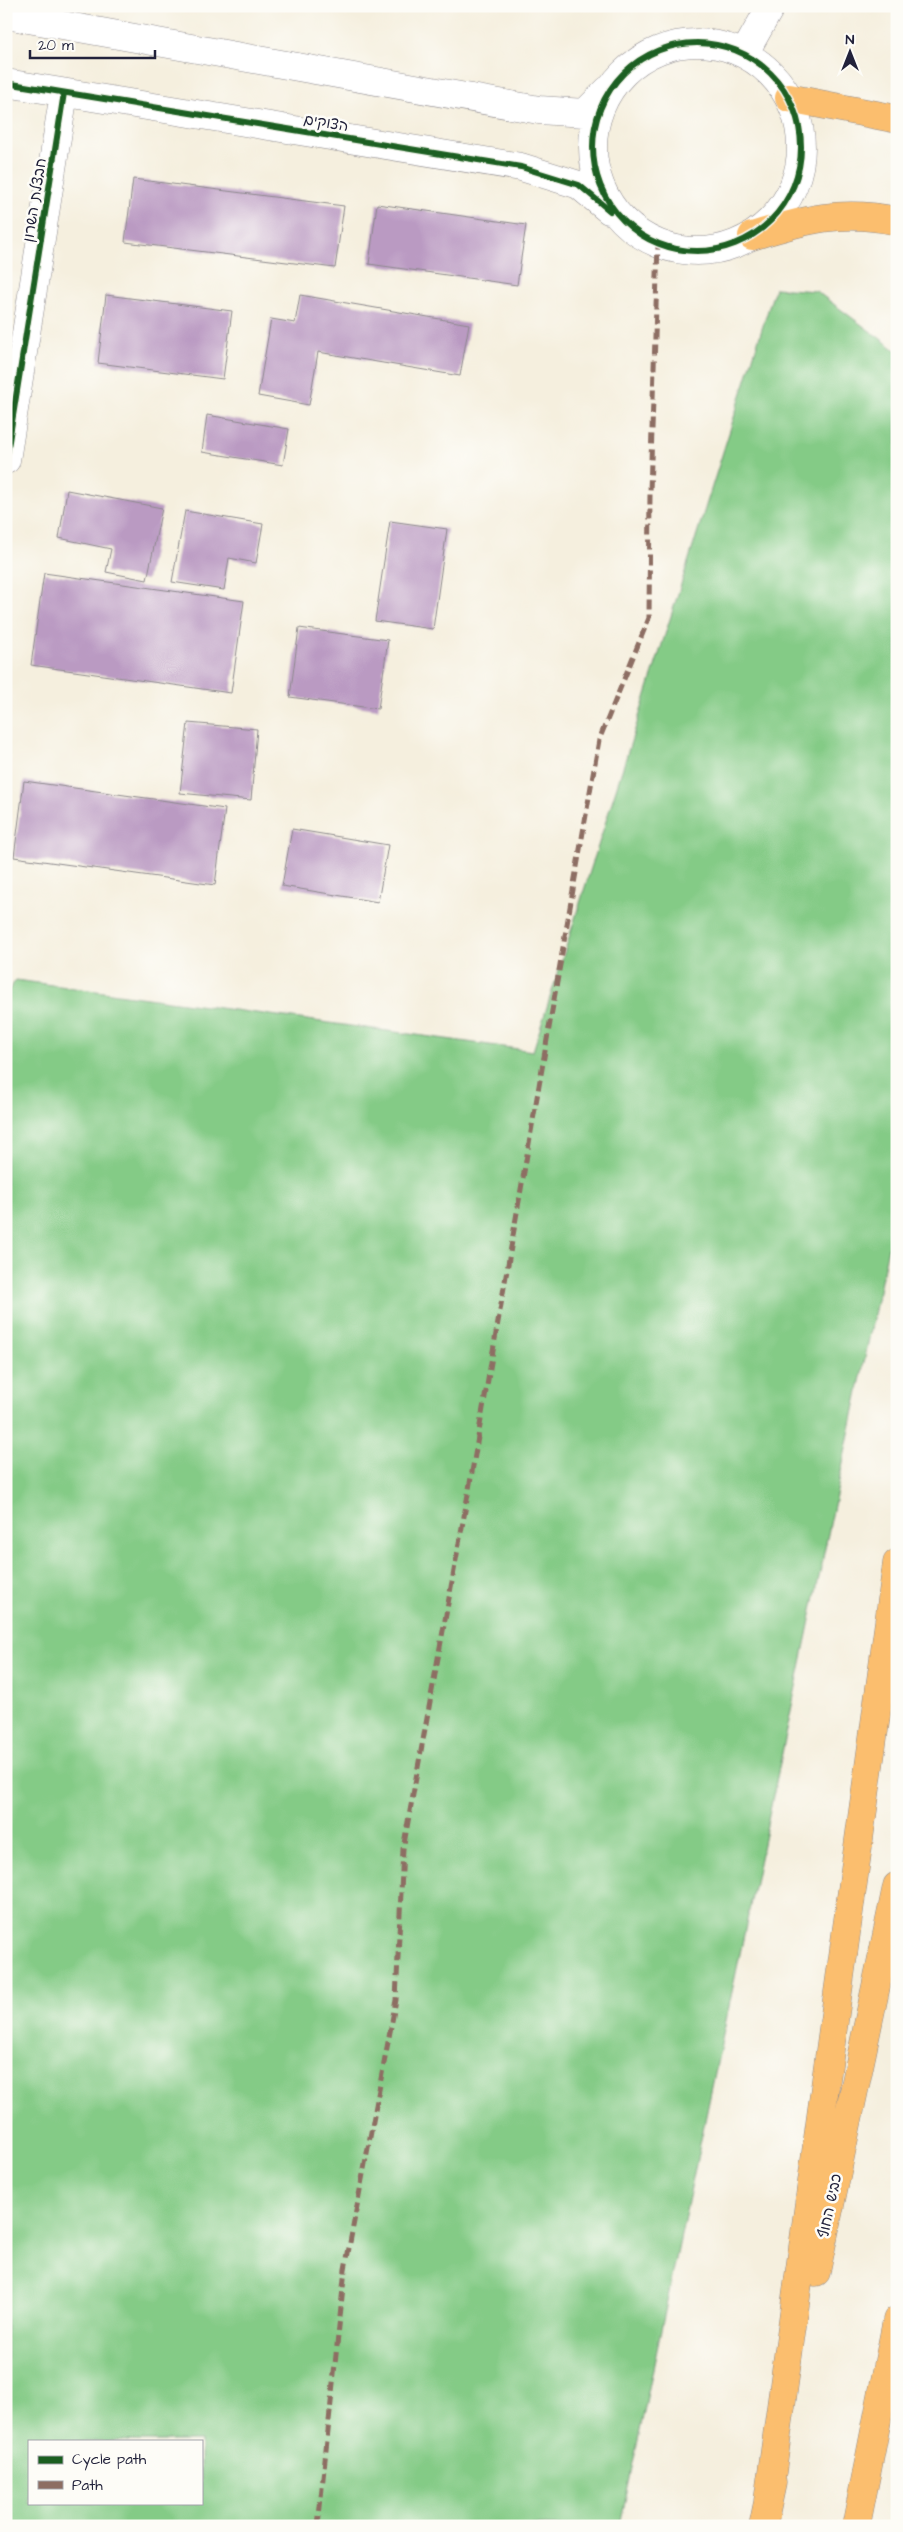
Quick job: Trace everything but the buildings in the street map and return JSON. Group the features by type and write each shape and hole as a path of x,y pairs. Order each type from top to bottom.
{"highway":[{"path":"789,98 897,119"},
{"path":"752,236 805,220 833,215 878,217 897,221"},
{"path":"766,2513 897,1563"},
{"path":"887,1628 897,1585"},
{"name":"כביש החוף","path":"766,2513 897,1886"},
{"path":"856,2526 897,2320"}],"street":[{"path":"744,54 771,6"},
{"path":"6,15 80,16 539,110 585,112 634,65 659,50 688,44 716,45 744,54 770,73 789,98 800,127 801,158 793,189 777,215 752,236 722,249 690,251 658,244 628,224 608,201 596,173 593,142 599,112 613,86"},
{"name":"הצוקים","path":"6,83 521,167 579,186 628,224"},
{"name":"חבצלת השרון","path":"6,460 64,93"}],"green space":[{"path":"775,288 816,291 897,351 897,1205 620,2526 6,2526 6,994 16,980 533,1051"}],"marked path":[{"path":"318,2526 345,2269 396,2000 403,1849 469,1489 599,740 649,618 650,492 658,244"}],"cycle path":[{"path":"697,43 717,45 737,51 763,67 777,81 793,107 799,127 801,147 799,167 793,187 777,213 763,227 737,243 717,249 697,251 677,249 657,243 631,227 617,213 601,187 595,167 593,147 595,127 601,107 617,81 631,67 657,51 677,45 697,43"},
{"path":"6,83 521,167 579,185 610,211"},
{"path":"6,460 64,93"}]}
